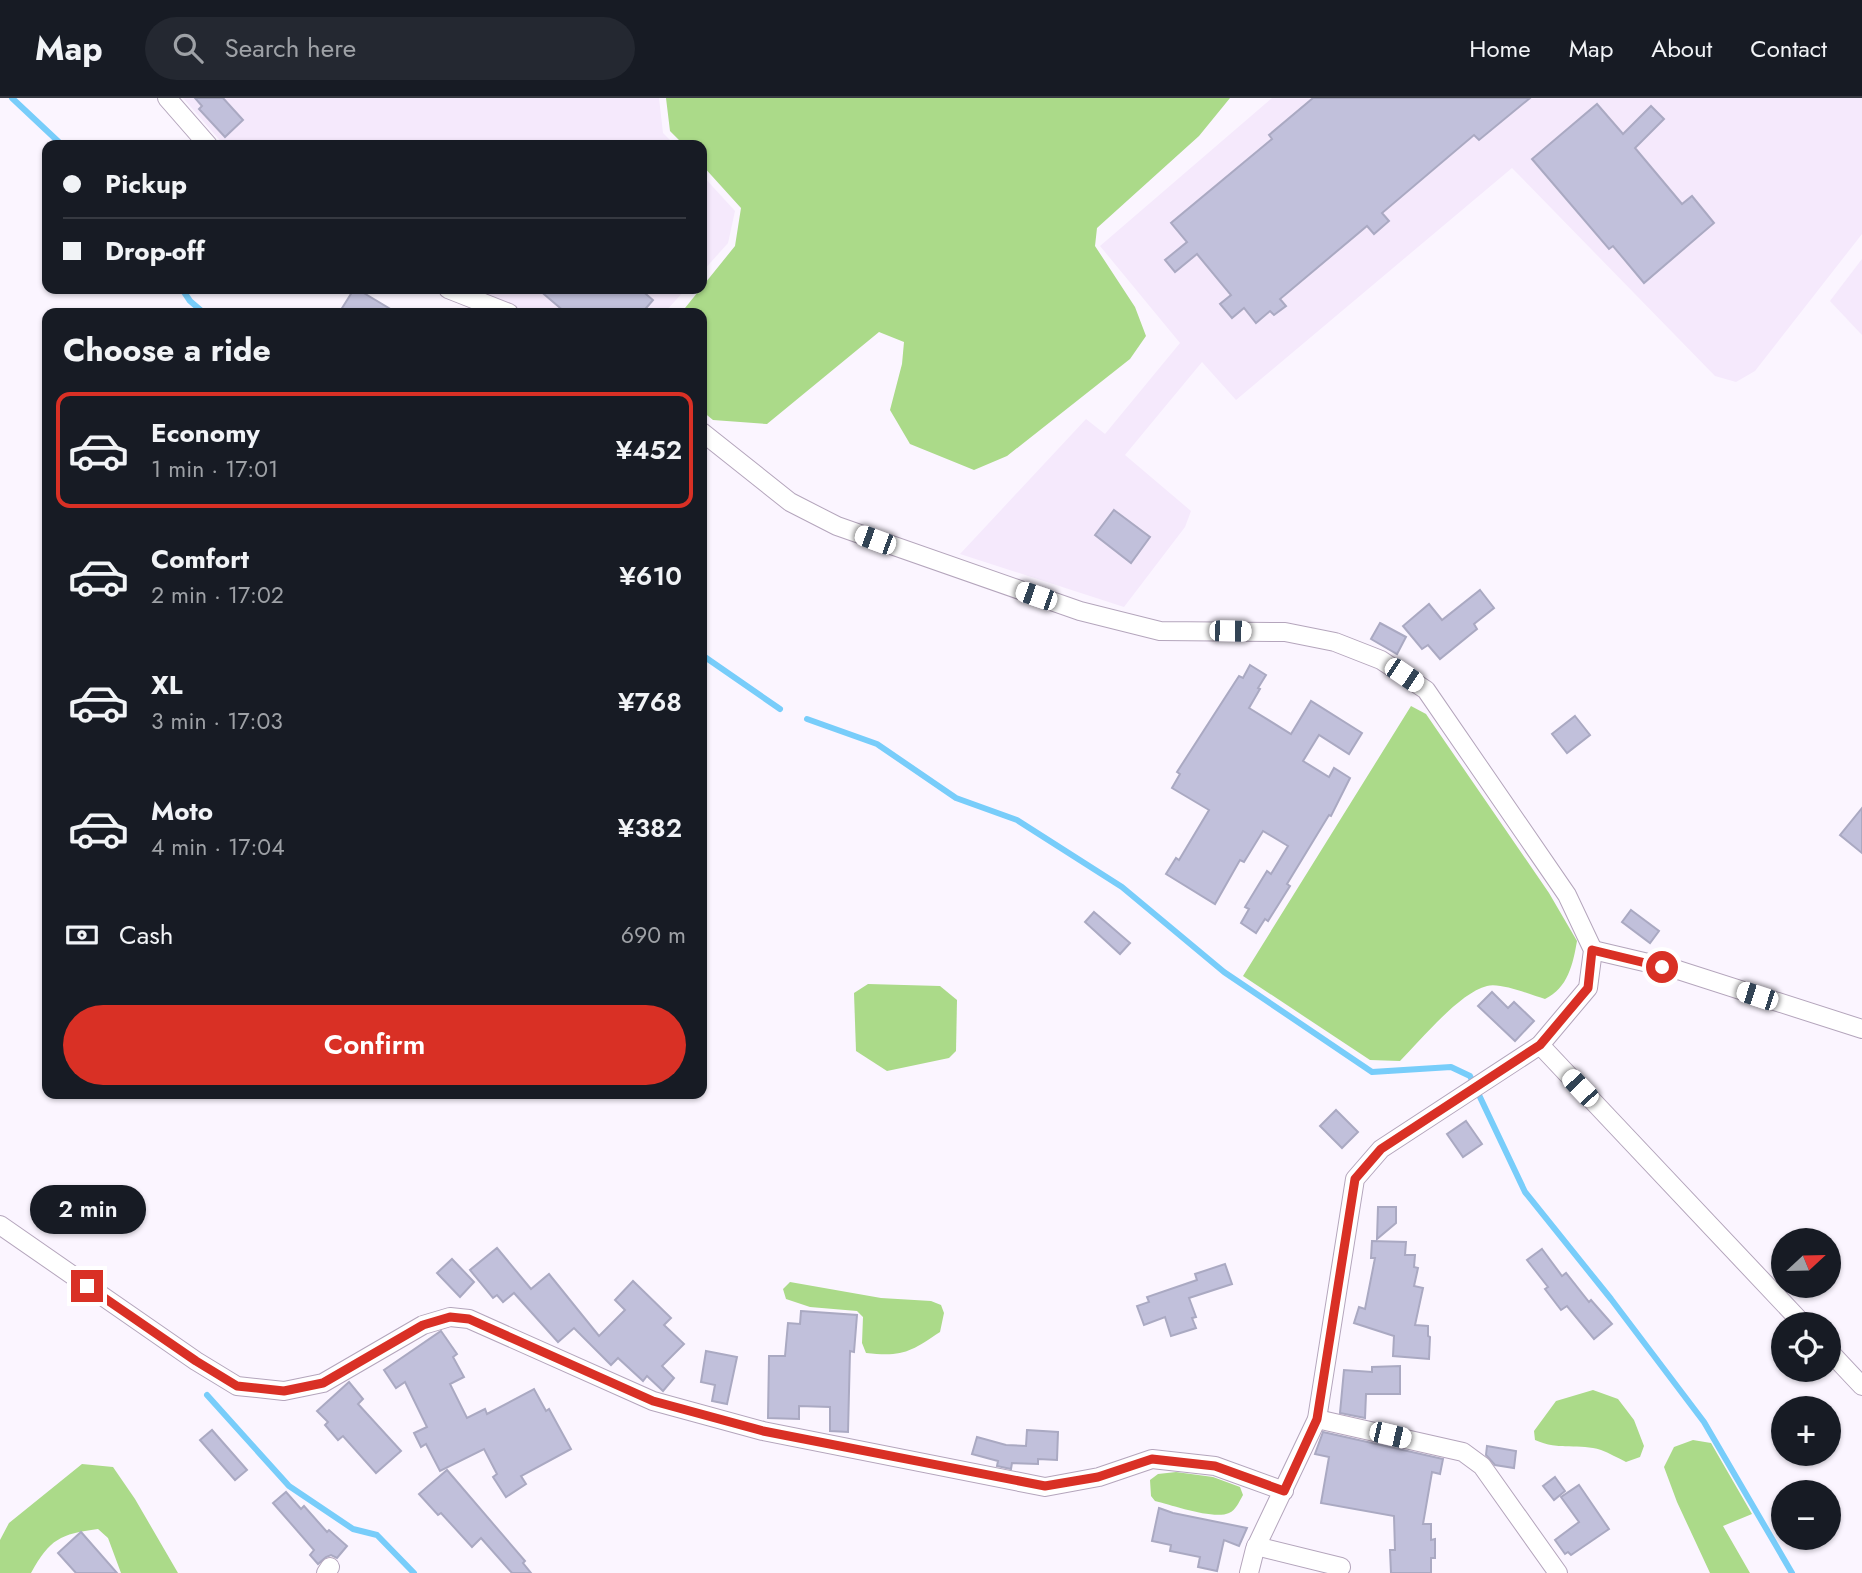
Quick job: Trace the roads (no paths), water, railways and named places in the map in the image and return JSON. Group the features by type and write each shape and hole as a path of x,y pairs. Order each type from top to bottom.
{"street":[{"path":"167,98 204,140"},
{"path":"460,294 496,308"},
{"path":"707,436 790,502 838,526 1080,611 1160,631 1285,632 1335,642 1381,660 1426,690 1567,895 1592,950 1588,988 1540,1045 1381,1149 1355,1179 1317,1419 1256,1546 1249,1573"},
{"path":"1592,950 1678,970 1862,1029"},
{"path":"1540,1045 1792,1312"},
{"path":"0,1225 196,1361 237,1386 284,1391 323,1383 423,1325 450,1317 469,1319 653,1401 763,1431 1045,1486 1098,1477 1152,1459 1215,1466 1284,1491"},
{"path":"1841,1364 1862,1386"},
{"path":"1317,1419 1463,1452 1482,1466 1556,1573"},
{"path":"1256,1546 1341,1567"}],"waterway":[{"path":"12,98 57,140"},
{"path":"185,294 198,308"},
{"path":"707,658 780,709"},
{"path":"807,719 877,744 956,798 1017,820 1122,887 1224,972 1372,1072 1451,1067 1470,1076 1525,1192 1611,1299 1704,1422 1792,1573"},
{"path":"207,1395 289,1486 353,1529 377,1535 414,1573"}]}
